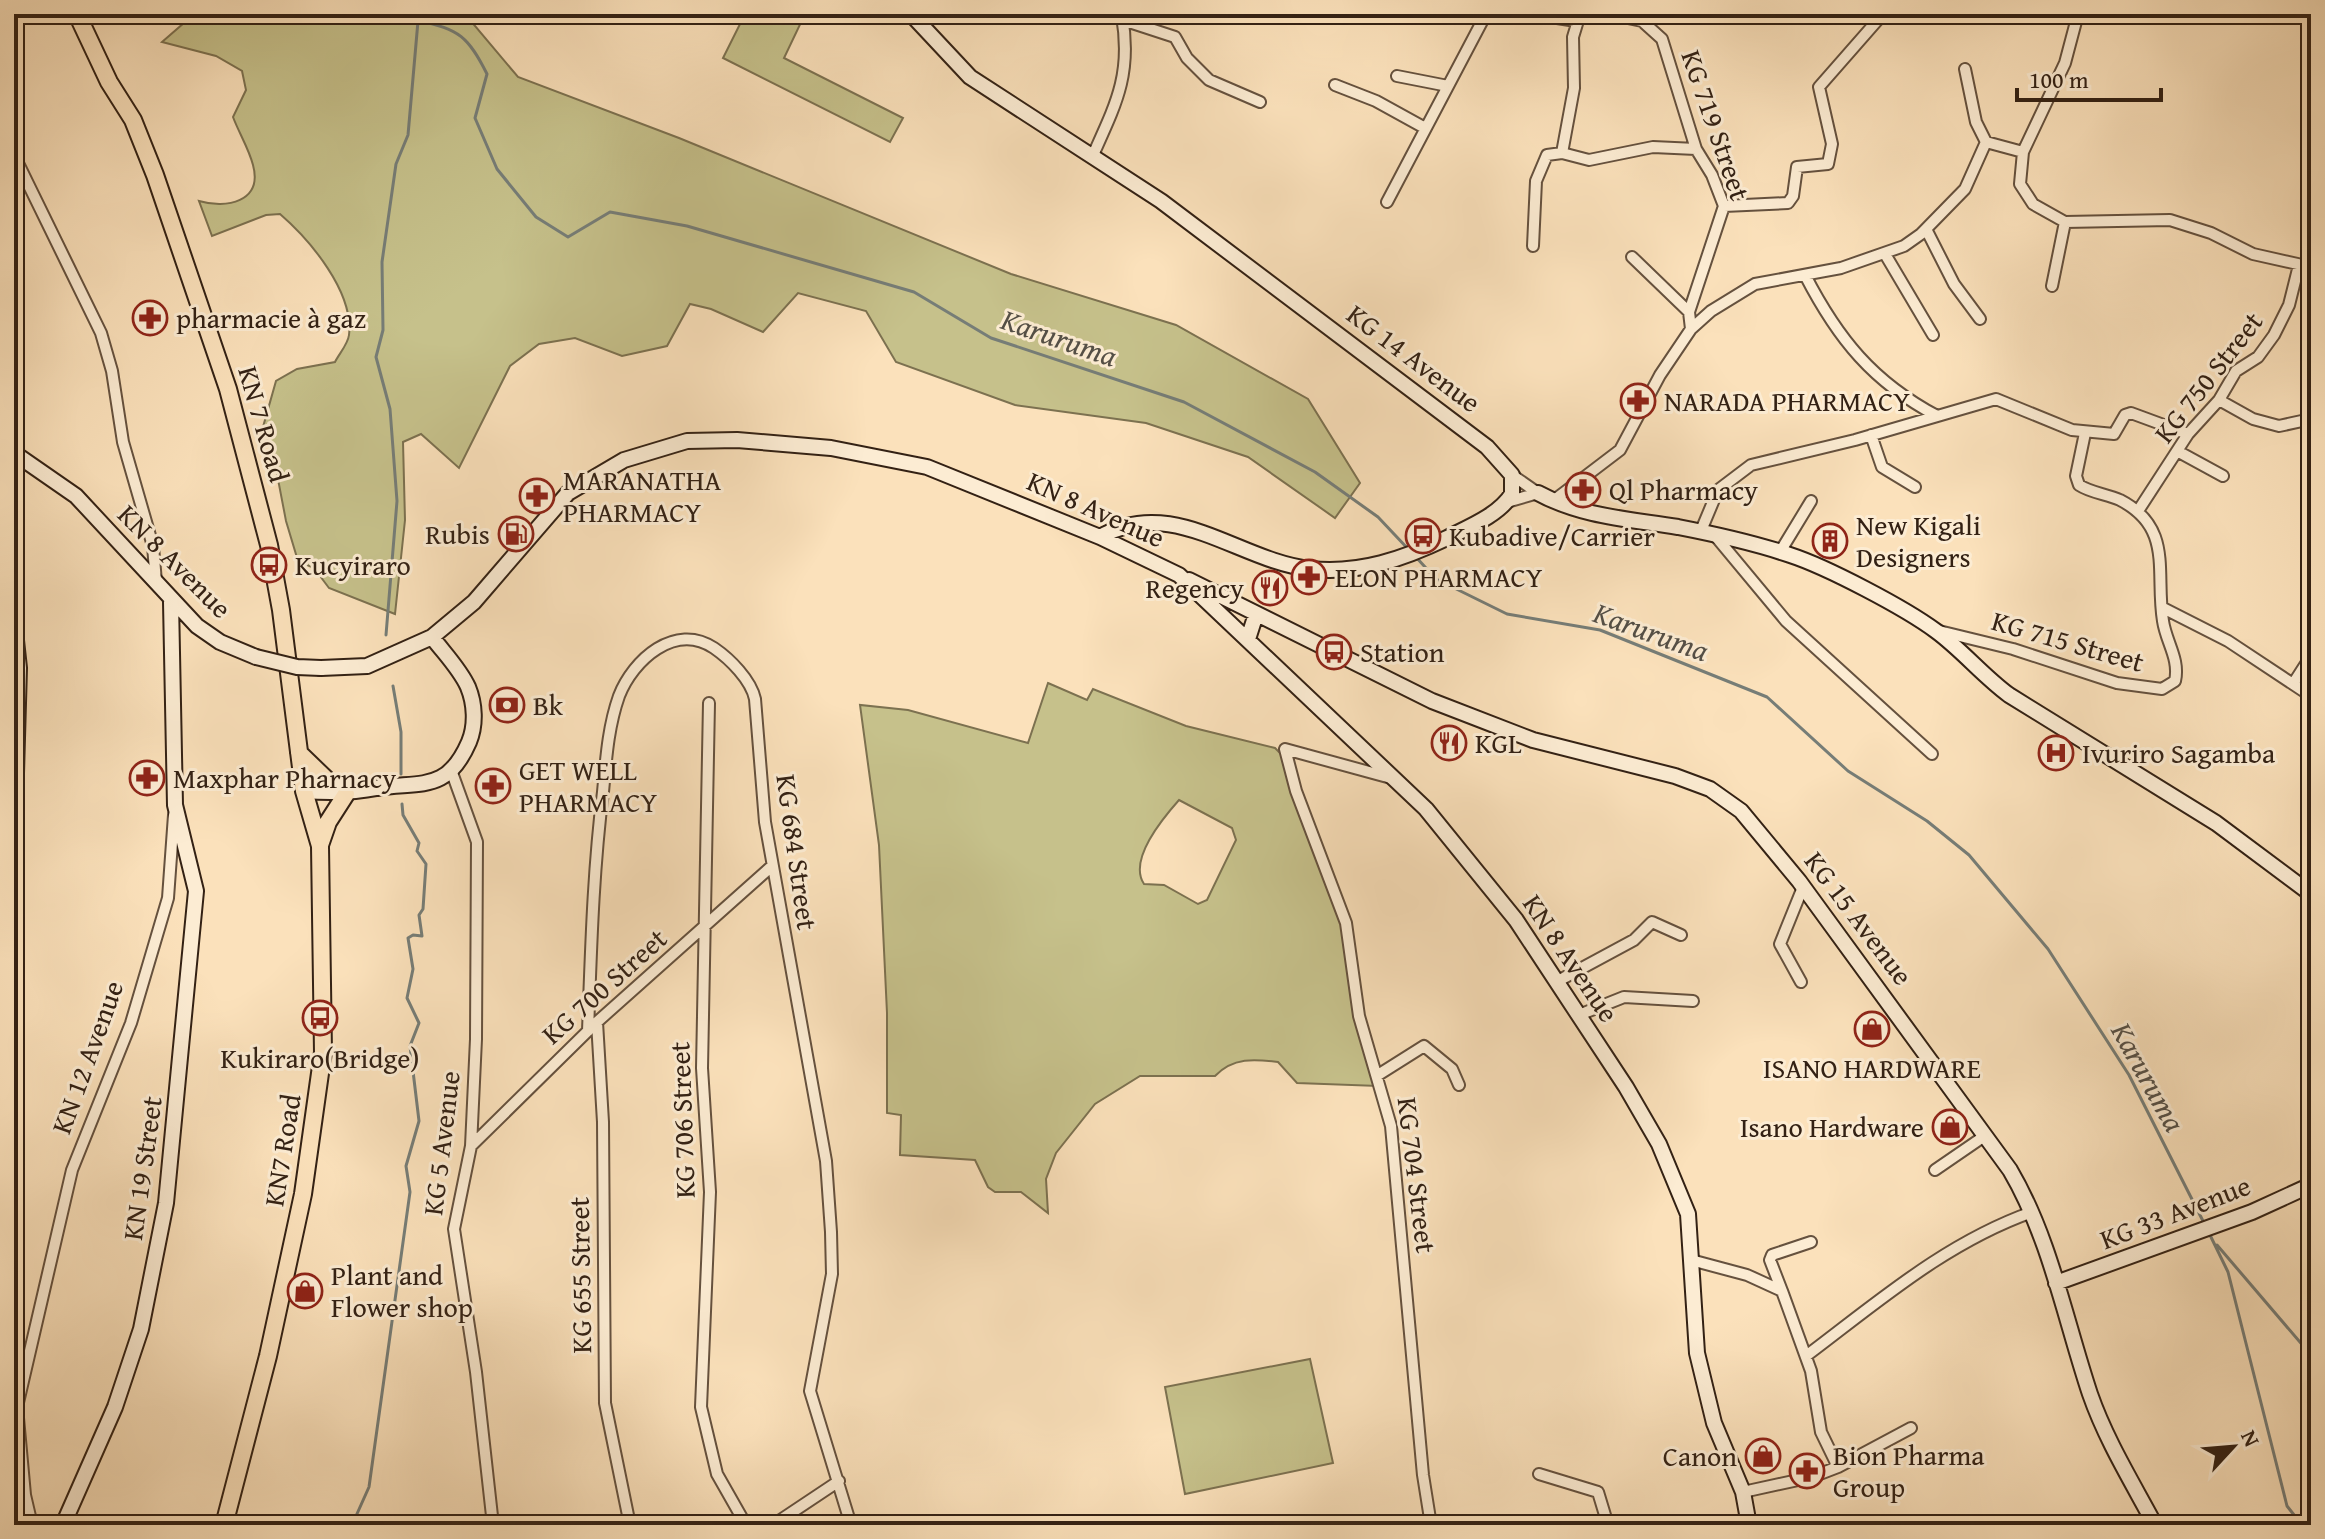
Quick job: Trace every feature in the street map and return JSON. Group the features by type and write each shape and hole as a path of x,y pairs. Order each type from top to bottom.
{"main road":[{"name":"KN 7 Road","path":"77,14 109,82 133,120 155,175 228,389 272,558 303,785"},
{"name":"KG 14 Avenue","path":"911,14 970,77 1093,155 1373,358 1487,447 1512,475"},
{"name":"KN 8 Avenue","path":"14,453 76,496 171,602 197,626 220,642 256,657 297,667 367,666 432,637 474,602 568,493 624,460 687,441 737,440 882,455 942,472 1100,537 1179,575 1426,809 1476,868 1558,981 1626,1087 1679,1184 1688,1214 1691,1303 1703,1386 1727,1460 1743,1492 1749,1525"},
{"path":"1100,537 1126,525 1172,524 1303,568 1347,569 1398,560 1461,531 1507,502 1512,494 1512,475"},
{"path":"1538,493 1586,513 1700,533 1780,552 1861,589 1937,631 1980,674 2009,695 2216,823 2311,894"},
{"name":"KG 15 Avenue","path":"1179,575 1239,602 1432,701 1491,726 1570,750 1675,776 1710,789 1741,811 1803,887 2010,1170 2032,1212 2092,1398 2155,1525"},
{"name":"KN 12 Avenue","path":"171,602 175,805"},
{"path":"1218,612 1239,602"},
{"path":"1231,625 1241,617 1259,614"},
{"path":"1248,639 1259,614"},
{"path":"14,622 19,668 14,843"},
{"path":"171,639 197,626"},
{"path":"303,785 346,794 418,787 451,770 463,757 472,736 472,696 467,683 432,637"},
{"path":"298,752 327,780"},
{"path":"303,785 327,780 376,789"},
{"name":"KN7 Road","path":"224,1525 268,1356 303,1194 323,1052 320,846 303,785"},
{"path":"320,846 328,822 346,794"},
{"name":"KN 19 Street","path":"63,1525 115,1407 141,1329 166,1203 196,891 194,868 175,805"},
{"name":"KG 33 Avenue","path":"2056,1283 2252,1212 2311,1185"}],"street":[{"path":"1387,202 1486,14"},
{"path":"1532,14 1578,18 1573,105 1562,153"},
{"name":"KG 719 Street","path":"1609,14 1642,21 1662,39 1696,149 1712,175 1724,206 1689,312 1691,329"},
{"path":"1724,206 1788,203 1792,199 1797,167 1828,164 1832,144 1819,87 1883,14"},
{"path":"2078,14 2065,63 2023,152 2020,177 2024,194 2043,211 2065,222 2170,220 2211,233 2253,254 2305,266"},
{"path":"1093,155 1124,83 1127,66 1122,17 1175,37 1187,58 1209,80 1260,102"},
{"path":"1553,501 1620,450 1648,394 1691,329 1726,300 1755,284 1805,275 1885,254 1926,229 1965,189 1986,142 1974,114 1965,69"},
{"path":"1397,76 1448,86"},
{"path":"1335,85 1376,101 1425,128"},
{"path":"1986,142 2023,152"},
{"path":"1533,246 1539,169 1547,155 1562,153 1597,160 1653,147 1696,149"},
{"path":"14,155 101,333 123,442 153,546 156,582"},
{"path":"2052,286 2065,222"},
{"path":"1926,229 1954,284 1980,319"},
{"path":"1885,254 1933,335"},
{"path":"1632,257 1689,312"},
{"name":"KG 750 Street","path":"2138,511 2188,434 2219,400 2236,371 2258,357 2281,324 2305,266"},
{"path":"1805,275 1829,316 1869,371 1890,389 1937,416"},
{"path":"1700,533 1718,490 1739,471 1751,465 1999,399 2085,433 2114,434 2125,415 2131,413 2188,434"},
{"path":"2219,400 2253,419 2279,426 2311,419"},
{"path":"2085,433 2076,476 2079,485 2117,499 2138,511"},
{"path":"1871,435 1882,467 1915,487"},
{"path":"2179,452 2223,476"},
{"path":"1512,475 1538,493"},
{"path":"1507,502 1538,493"},
{"path":"1780,552 1811,501"},
{"name":"KG 715 Street","path":"1937,631 2013,649 2117,683 2162,689 2175,681 2177,671 2163,621 2157,541 2138,511"},
{"path":"1717,538 1786,621 1932,754"},
{"path":"2163,608 2228,641 2311,696"},
{"name":"KG 684 Street","path":"588,1031 598,833 609,740 626,682 659,646 680,639 706,643 728,659 752,688 772,866 826,1161 832,1274 810,1391 819,1430 839,1481 851,1525"},
{"path":"2293,684 2311,656"},
{"name":"KG 706 Street","path":"709,703 704,799 702,1068 710,1192 701,1407 717,1474 746,1525"},
{"name":"KG 704 Street","path":"1391,778 1285,749 1296,791 1346,923 1356,974 1359,1016 1391,1126 1420,1444 1431,1525"},
{"name":"KG 5 Avenue","path":"451,770 477,842 476,1039 471,1146 454,1229 476,1372 493,1525"},
{"name":"KN 12 Avenue","path":"32,1525 25,1495 17,1407 72,1170 131,1023 168,898 175,805"},
{"name":"KG 700 Street","path":"471,1146 597,1022 772,866"},
{"path":"1801,982 1780,944 1803,887"},
{"path":"1558,981 1634,940 1652,922 1681,935"},
{"path":"1579,1015 1624,997 1693,1001"},
{"name":"KG 655 Street","path":"597,1022 603,1122 605,1403 630,1525"},
{"path":"1378,1075 1424,1046 1452,1069 1459,1085"},
{"path":"1935,1170 1986,1135"},
{"path":"1806,1356 1907,1276 1988,1230 2032,1212"},
{"path":"1811,1242 1772,1255 1770,1260 1806,1356 1821,1432 1838,1467"},
{"path":"1691,1260 1747,1275 1782,1291"},
{"path":"1743,1492 1838,1467 1911,1428"},
{"path":"1539,1474 1598,1492 1608,1525"},
{"path":"773,1525 839,1481"}],"shaded area":[{"path":"179,14 465,14 518,77 679,138 1011,274 1176,325 1308,399 1360,483 1335,518 1248,457 1146,423 1015,405 896,362 866,311 798,293 763,332 711,309 690,304 667,346 622,356 575,338 539,344 510,366 459,468 421,434 403,442 405,520 395,614 329,588 314,568 298,561 286,521 273,453 263,427 276,381 297,369 335,362 349,335 345,302 328,268 280,214 266,215 212,236 199,201 231,203 247,195 253,187 253,165 233,117 246,90 242,71 216,56 162,42 185,22"},
{"path":"745,14 805,14 784,58 903,118 890,142 723,58"},
{"path":"1048,683 1087,700 1093,689 1186,726 1275,748 1281,754 1346,908 1354,950 1358,1022 1378,1086 1297,1083 1278,1062 1261,1060 1237,1062 1215,1076 1140,1076 1095,1104 1056,1153 1046,1179 1048,1213 1021,1192 995,1192 988,1187 975,1160 900,1155 901,1115 887,1113 887,1013 879,845 860,705 908,710 1028,743","holes":["1179,800 1232,828 1236,840 1207,900 1198,904 1164,885 1144,884 1140,874 1144,852 1157,828"]},
{"path":"1310,1359 1333,1463 1185,1494 1165,1387"}],"waterway":[{"path":"386,635 397,501 390,409 376,357 383,330 382,262 396,164 408,135 418,21 412,14"},
{"name":"Karuruma","path":"418,21 444,27 468,43 487,74 475,118 497,169 536,217 568,237 610,212 687,226 914,292 991,338 1184,402 1315,472 1378,517 1410,551"},
{"name":"Karuruma","path":"1415,556 1436,579 1507,614 1600,630 1767,697 1848,771 1927,821 1969,855 2048,949 2129,1075 2204,1223"},
{"path":"393,686 401,732 401,774"},
{"path":"352,1525 369,1487 410,1192 406,1166 419,1121 410,1046 419,1023 407,998 413,969 408,938 422,936 419,915 423,909 426,864 417,851 419,843 403,815 402,804"},
{"name":"Karuruma","path":"2209,1233 2228,1272 2287,1506 2302,1525"},
{"path":"2217,1245 2311,1355"}],"place":[{"name":"pharmacie à gaz","path":"150,318"},
{"name":"NARADA PHARMACY","path":"1638,401"},
{"name":"Ql Pharmacy","path":"1583,490"},
{"name":"MARANATHA PHARMACY","path":"537,496"},
{"name":"Rubis","path":"516,534"},
{"name":"Kubadive/Carrier","path":"1423,536"},
{"name":"New Kigali Designers","path":"1830,541"},
{"name":"Kucyiraro","path":"269,565"},
{"name":"ELON PHARMACY","path":"1309,577"},
{"name":"Regency","path":"1270,588"},
{"name":"Station","path":"1334,652"},
{"name":"Bk","path":"507,705"},
{"name":"KGL","path":"1449,743"},
{"name":"Ivuriro Sagamba","path":"2056,753"},
{"name":"Maxphar Pharnacy","path":"147,778"},
{"name":"GET WELL PHARMACY","path":"493,786"},
{"name":"Kukiraro(Bridge)","path":"320,1018"},
{"name":"ISANO HARDWARE","path":"1872,1029"},
{"name":"Isano Hardware","path":"1950,1127"},
{"name":"Plant and Flower shop","path":"305,1291"},
{"name":"Canon","path":"1763,1456"},
{"name":"Bion Pharma Group","path":"1807,1471"}]}
